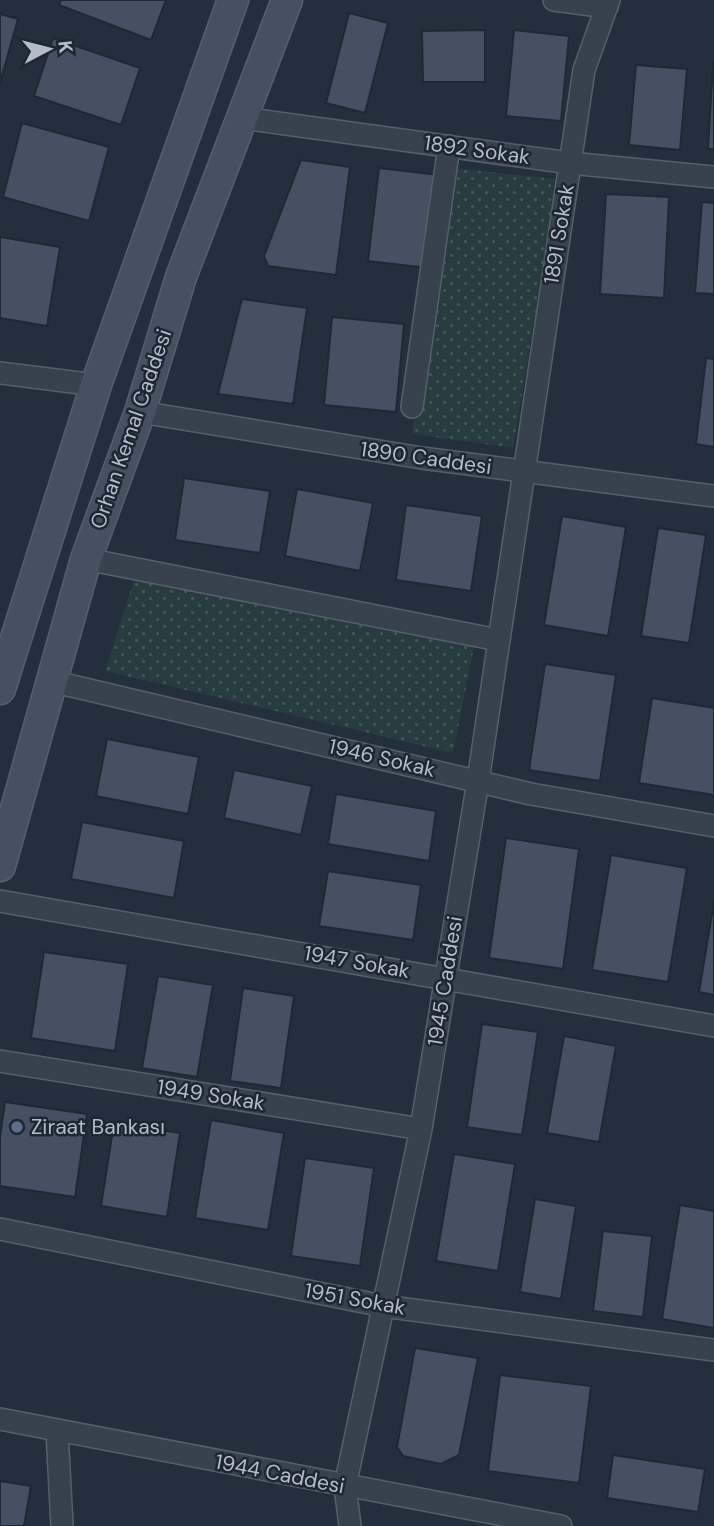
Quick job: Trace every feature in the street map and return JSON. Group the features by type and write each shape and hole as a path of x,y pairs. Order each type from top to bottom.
{"main road":[{"name":"Orhan Kemal Caddesi","path":"0,689 96,385 233,0"},
{"name":"Orhan Kemal Caddesi","path":"0,866 86,559 140,412 181,276 287,0"},
{"path":"96,385 140,412"}],"street":[{"path":"554,0 608,3"},
{"name":"1891 Sokak","path":"523,471 584,70 608,3"},
{"name":"1892 Sokak","path":"242,118 570,163 714,177"},
{"path":"412,407 449,146"},
{"path":"0,373 96,385"},
{"name":"1890 Caddesi","path":"140,412 422,458 714,496"},
{"name":"1945 Caddesi","path":"350,1526 345,1486 421,1129 478,781 523,471"},
{"path":"86,559 498,640"},
{"name":"1946 Sokak","path":"51,681 531,794 714,826"},
{"name":"1947 Sokak","path":"0,901 714,1026"},
{"name":"1949 Sokak","path":"0,1062 421,1129"},
{"name":"1951 Sokak","path":"0,1229 383,1306 714,1350"},
{"name":"1944 Caddesi","path":"0,1419 561,1526"},
{"path":"57,1431 62,1526"}],"green space":[{"path":"451,168 557,179 513,448 412,434"},
{"path":"134,580 474,647 453,753 105,671"}],"building":[{"path":"61,0 166,0 151,40 59,5"},
{"path":"349,13 388,23 365,113 326,103"},
{"path":"0,14 18,19 0,83"},
{"path":"485,30 485,82 423,82 422,31"},
{"path":"514,30 569,36 561,121 506,116"},
{"path":"53,38 140,68 121,125 34,96"},
{"path":"713,63 714,149 708,149"},
{"path":"636,65 687,69 680,150 629,145"},
{"path":"22,123 109,147 89,221 3,197"},
{"path":"301,160 350,167 336,275 268,266 264,256"},
{"path":"379,168 439,175 428,268 368,261"},
{"path":"606,194 669,197 664,298 600,294"},
{"path":"702,202 714,203 714,294 695,293"},
{"path":"0,237 60,247 47,326 0,318"},
{"path":"242,299 307,308 293,404 218,394"},
{"path":"332,317 404,324 396,412 324,405"},
{"path":"706,358 714,359 714,447 696,444"},
{"path":"184,478 270,491 260,553 175,540"},
{"path":"297,489 373,503 360,571 285,556"},
{"path":"406,505 482,516 471,591 396,580"},
{"path":"562,516 626,527 608,636 544,625"},
{"path":"658,528 706,535 689,643 641,636"},
{"path":"545,664 616,675 600,781 529,770"},
{"path":"652,698 714,708 714,795 639,783"},
{"path":"107,739 199,757 188,814 96,796"},
{"path":"234,770 312,786 301,835 224,818"},
{"path":"336,794 436,811 429,861 328,844"},
{"path":"82,822 184,841 174,898 71,879"},
{"path":"506,838 579,849 563,969 489,958"},
{"path":"611,855 687,868 668,982 592,970"},
{"path":"328,871 421,885 413,940 319,926"},
{"path":"714,902 714,995 699,992"},
{"path":"44,952 128,964 115,1051 31,1038"},
{"path":"158,976 213,985 197,1077 142,1068"},
{"path":"243,988 294,996 281,1088 230,1081"},
{"path":"482,1024 538,1032 522,1135 467,1127"},
{"path":"564,1036 616,1046 599,1142 547,1133"},
{"path":"5,1102 87,1114 75,1197 0,1186 0,1137"},
{"path":"211,1120 284,1133 268,1230 195,1218"},
{"path":"114,1123 180,1133 167,1217 101,1206"},
{"path":"454,1154 515,1164 498,1271 436,1261"},
{"path":"305,1158 374,1168 360,1266 291,1256"},
{"path":"535,1199 576,1206 561,1299 520,1292"},
{"path":"680,1205 714,1211 714,1328 662,1319"},
{"path":"603,1231 652,1236 643,1317 593,1311"},
{"path":"415,1348 478,1358 459,1455 441,1464 403,1456 397,1447"},
{"path":"500,1375 591,1386 579,1483 488,1471"},
{"path":"613,1455 705,1469 698,1512 607,1498"},
{"path":"0,1481 31,1486 24,1526 0,1526"}],"place":[{"name":"Ziraat Bankası","path":"17,1127"}]}
